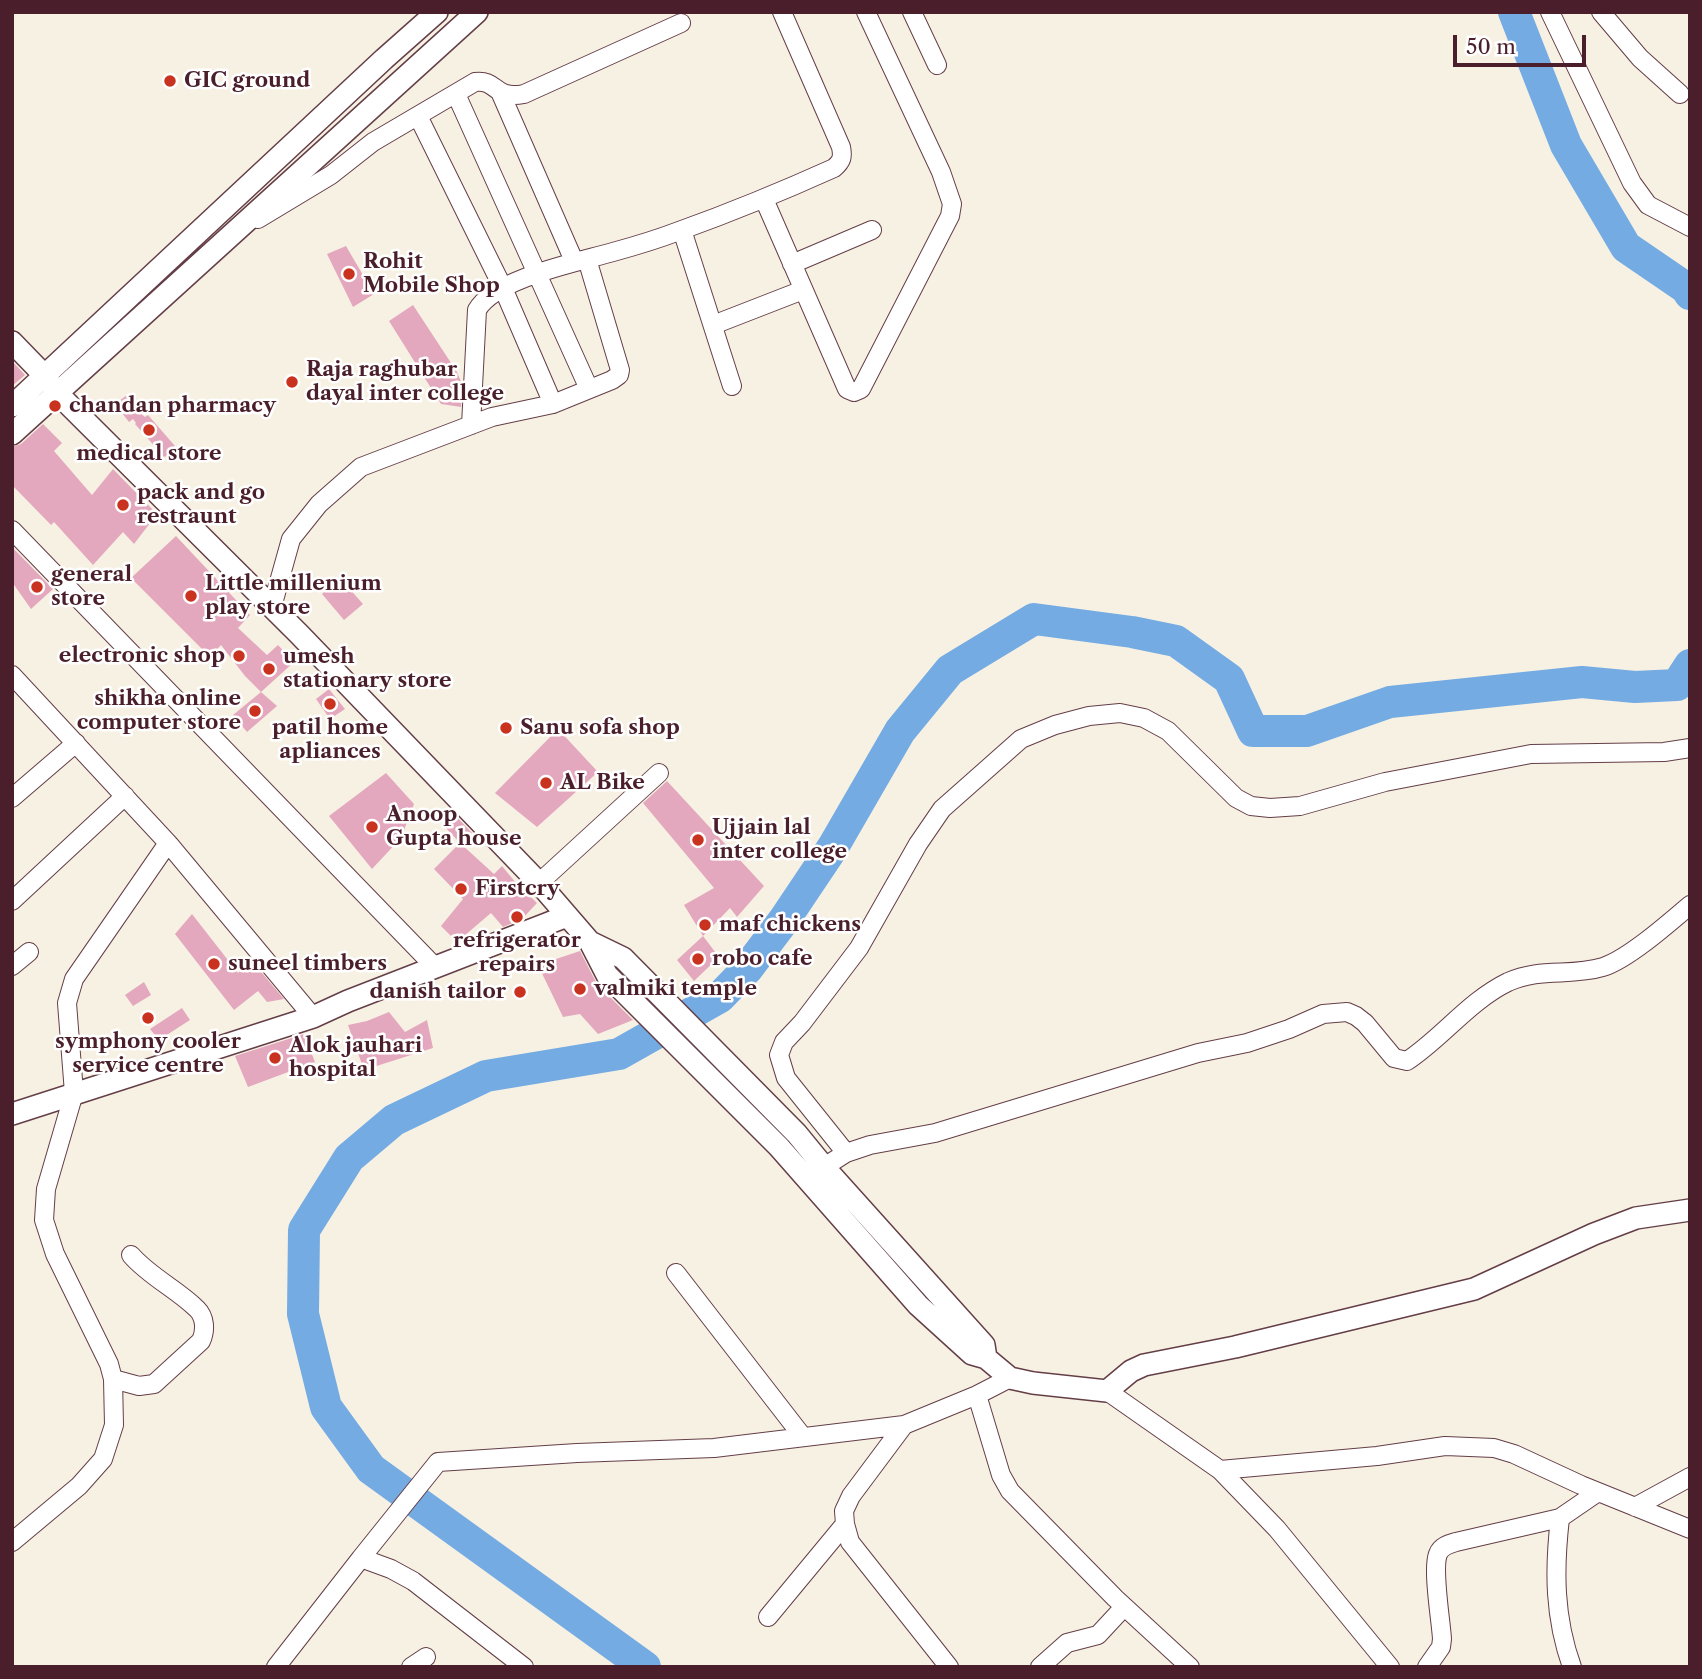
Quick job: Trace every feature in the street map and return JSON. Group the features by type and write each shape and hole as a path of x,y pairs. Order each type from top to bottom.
{"street":[{"path":"12,406 384,59 438,12"},
{"path":"12,434 477,12"},
{"path":"471,425 477,310 481,303 503,288 538,274 682,230 764,199 834,168 840,162 843,155 841,147 782,12"},
{"path":"764,199 847,389 861,389 952,210 941,172 866,12"},
{"path":"912,12 937,65"},
{"path":"1550,12 1632,183 1648,205 1690,227"},
{"path":"1601,12 1640,58 1680,94"},
{"path":"237,231 331,175 373,142 475,82 483,81 501,94 511,97 524,94 681,23"},
{"path":"456,94 589,389"},
{"path":"272,607 291,539 318,504 361,467 492,417 553,404 616,378 620,370 580,260 501,94"},
{"path":"418,116 503,288 553,404"},
{"path":"682,230 732,386"},
{"path":"792,264 872,230"},
{"path":"713,326 803,290"},
{"path":"12,342 44,375 58,394 272,607 539,883 590,942 607,975 779,1147 918,1305 972,1354 986,1357 1010,1378 1107,1391 1220,1470 1277,1529 1390,1667"},
{"path":"12,530 435,967"},
{"path":"12,675 168,843 313,1017"},
{"path":"846,1153 786,1078 779,1055 784,1042 802,1023 859,947 918,844 942,809 1021,738 1055,724 1089,716 1120,713 1144,718 1168,731 1236,798 1251,806 1270,808 1300,806 1385,782 1531,754 1664,752 1690,748"},
{"path":"12,798 76,743"},
{"path":"539,883 659,773"},
{"path":"12,901 125,796"},
{"path":"12,1542 79,1486 103,1459 114,1425 113,1379 109,1364 55,1254 44,1220 46,1189 74,1093 67,1003 74,978 168,843"},
{"path":"824,1167 846,1153 870,1144 935,1133 1198,1053 1247,1043 1323,1014 1347,1012 1356,1016 1394,1058 1406,1061 1481,999 1507,983 1534,973 1604,967 1622,957 1690,905"},
{"path":"12,1114 313,1017 568,916"},
{"path":"590,942 623,958 797,1133 824,1167 984,1345 986,1357"},
{"path":"12,966 29,952"},
{"path":"1107,1391 1144,1364 1235,1347 1474,1289 1594,1234 1636,1218 1690,1210"},
{"path":"113,1379 139,1386 153,1384 201,1340 205,1333 199,1310 150,1274 131,1255"},
{"path":"676,1273 803,1437"},
{"path":"276,1667 438,1462 714,1448 904,1425 977,1395 1010,1378"},
{"path":"977,1395 1001,1475 1010,1491 1124,1607 1190,1667"},
{"path":"904,1425 851,1496 844,1511 845,1524 850,1542 949,1667"},
{"path":"1220,1470 1377,1456 1445,1446 1494,1448 1690,1529"},
{"path":"1635,1507 1690,1478"},
{"path":"1427,1667 1441,1647 1442,1639 1436,1564 1438,1552 1456,1542 1560,1518 1598,1492"},
{"path":"1560,1518 1555,1562 1562,1639 1572,1667"},
{"path":"768,1617 845,1524"},
{"path":"361,1558 413,1581 524,1667"},
{"path":"1040,1667 1067,1643 1098,1634 1124,1607"}],"building":[{"name":"Rohit Mobile Shop","path":"346,246 374,294 353,307 327,254"},
{"path":"413,305 457,372 462,384 461,407 441,404 389,321"},
{"path":"12,361 25,375 12,386"},
{"path":"127,395 140,413 145,417 148,415 175,446 172,448 177,455 170,461 133,419 129,422 115,404"},
{"path":"43,424 62,443 54,451 92,495 113,469 157,514 134,544 123,532 93,565 54,522 51,525 12,485 12,447 21,444"},
{"name":"Little millenium play store","path":"176,536 250,615 238,628 267,655 278,645 294,662 261,692 221,645 210,657 131,578"},
{"path":"12,547 53,589 31,609 12,582"},
{"path":"340,578 363,604 344,620 322,594"},
{"name":"patil home apliances","path":"329,689 345,709 330,719 316,699"},
{"name":"shikha online computer store","path":"261,692 277,706 247,732 233,715"},
{"name":"AL Bike","path":"558,729 598,772 537,827 495,793"},
{"name":"Anoop Gupta house","path":"386,773 414,804 401,838 372,869 329,816"},
{"name":"Ujjain lal inter college","path":"667,781 764,886 737,917 730,908 703,936 684,905 714,888 643,803"},
{"path":"454,814 472,833 460,843 443,825"},
{"path":"460,843 494,874 502,866 526,895 527,893 537,903 522,919 503,927 491,913 457,942 441,926 463,899 434,869"},
{"name":"suneel timbers","path":"192,914 238,973 251,960 284,999 267,1002 258,991 234,1010 175,934"},
{"name":"robo cafe","path":"703,936 719,957 694,981 677,960"},
{"name":"valmiki temple","path":"580,951 597,984 633,1020 598,1034 580,1014 563,1017 538,965"},
{"path":"144,982 151,995 133,1006 125,995"},
{"path":"182,1008 190,1020 159,1040 150,1029"},
{"path":"389,1012 405,1032 427,1020 433,1048 364,1070 348,1025"},
{"name":"Alok jauhari hospital","path":"304,1034 315,1062 248,1087 235,1056"}],"waterway":[{"path":"1514,12 1566,145 1626,247 1686,288 1690,294"},
{"path":"645,1667 371,1469 326,1407 303,1314 304,1230 349,1158 394,1120 486,1076 619,1054 720,997 747,969 784,920 833,847 900,731 950,670 1034,619 1132,632 1176,641 1229,679 1253,731 1307,731 1390,702 1582,682 1635,687 1677,685 1690,665"}],"place":[{"name":"GIC ground","path":"170,81"},
{"name":"Rohit Mobile Shop","path":"349,274"},
{"name":"Raja raghubar dayal inter college","path":"292,382"},
{"name":"chandan pharmacy","path":"55,406"},
{"name":"medical store","path":"149,430"},
{"name":"pack and go restraunt","path":"123,505"},
{"name":"general store","path":"37,587"},
{"name":"Little millenium play store","path":"191,596"},
{"name":"electronic shop","path":"239,656"},
{"name":"umesh stationary store","path":"269,669"},
{"name":"patil home apliances","path":"330,704"},
{"name":"shikha online computer store","path":"255,711"},
{"name":"Sanu sofa shop","path":"506,728"},
{"name":"AL Bike","path":"546,783"},
{"name":"Anoop Gupta house","path":"372,827"},
{"name":"Ujjain lal inter college","path":"698,840"},
{"name":"Firstcry","path":"461,889"},
{"name":"refrigerator repairs","path":"517,917"},
{"name":"maf chickens","path":"705,925"},
{"name":"robo cafe","path":"698,959"},
{"name":"suneel timbers","path":"214,964"},
{"name":"valmiki temple","path":"580,989"},
{"name":"danish tailor","path":"520,992"},
{"name":"symphony cooler service centre","path":"148,1018"},
{"name":"Alok jauhari hospital","path":"275,1058"}]}
